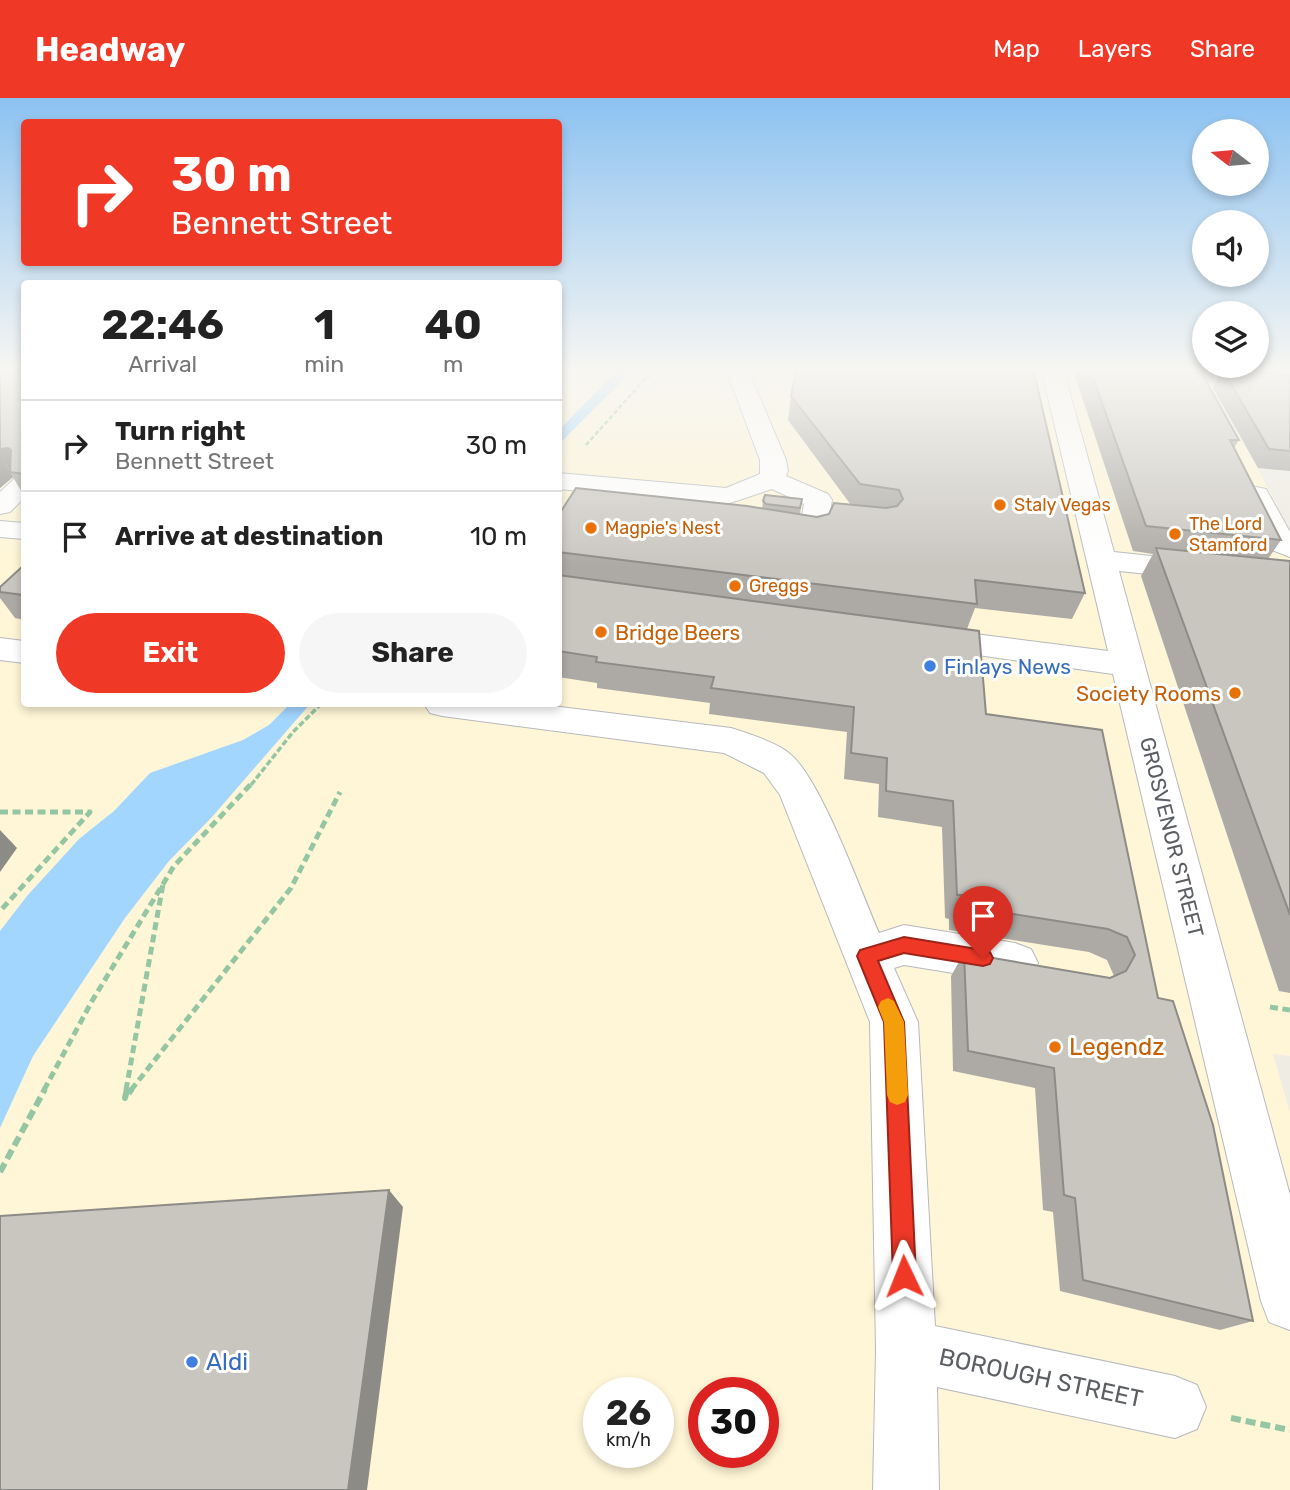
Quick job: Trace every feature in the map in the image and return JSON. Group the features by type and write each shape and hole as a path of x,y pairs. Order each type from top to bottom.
{"street":[{"path":"562,482 727,496 757,487 771,479 775,471 764,437"},
{"name":"GROSVENOR STREET","path":"1071,437 1290,1301"},
{"path":"1243,471 1282,544 1290,548"},
{"path":"727,496 755,524 813,531 828,517 818,500 771,479"},
{"path":"0,506 21,487"},
{"path":"0,529 21,531"},
{"path":"1102,560 1290,580"},
{"path":"894,634 1129,664"},
{"path":"0,649 21,652"},
{"path":"465,707 731,741 777,763 797,789 894,1022 906,1350 906,1490"},
{"path":"866,956 904,945 1049,969"},
{"name":"BOROUGH STREET","path":"906,1350 1175,1406"}],"path":[{"path":"584,447 593,437"},
{"path":"0,1172 92,1001 174,866 242,796 293,732 318,707"},
{"path":"163,884 125,1098 291,888 340,792"},
{"path":"0,812 90,812 0,911"}],"shaded area":[{"path":"0,437 21,437 21,707 562,707 562,437 1241,437 1290,531 1290,1056 1273,1054 1290,1113 1290,1490 0,1490"}],"water":[{"path":"287,707 307,707 212,817 169,861 125,918 33,1056 0,1128 0,931 27,896 79,839 114,811 150,773 243,740 269,725"}],"building":[{"path":"0,437 21,437 21,474 10,472 11,450 0,449"},
{"path":"823,437 1049,437 1085,593 975,580 977,604 562,552 562,510 576,488 747,506 817,517 829,514 834,503 886,508 897,506 903,499 899,490 860,484"},
{"path":"1114,437 1237,437 1239,440 1230,440 1281,540 1146,526"},
{"path":"1262,437 1290,437 1290,451 1269,449"},
{"path":"765,495 802,499 800,508 766,504 763,501"},
{"path":"1156,548 1290,561 1290,915"},
{"path":"21,568 21,595 0,592 0,587"},
{"path":"562,576 979,631 986,714 1102,730 1158,998 1173,1001 1213,1125 1253,1321 1083,1280 1075,1198 1064,1195 1054,1068 968,1051 964,953 1110,978 1126,971 1135,955 1127,937 1108,929 962,906 962,895 957,895 953,801 886,791 887,758 851,753 854,707 711,688 714,677 596,662 597,657 562,652"},
{"name":"Aldi","path":"389,1190 348,1490 0,1490 0,1216"}],"slow traffic":[{"path":"888,1007 894,1022 897,1095"}],"place":[{"name":"Staly Vegas","path":"1000,505"},
{"name":"Magpie's Nest","path":"591,528"},
{"name":"The Lord Stamford","path":"1175,534"},
{"name":"Greggs","path":"735,586"},
{"name":"Bridge Beers","path":"601,632"},
{"name":"Finlays News","path":"930,666"},
{"name":"Society Rooms","path":"1235,693"},
{"name":"Legendz","path":"1055,1047"},
{"name":"Aldi","path":"192,1362"}],"route":[{"path":"904,1276 894,1022 866,956 904,945 983,958"}]}
